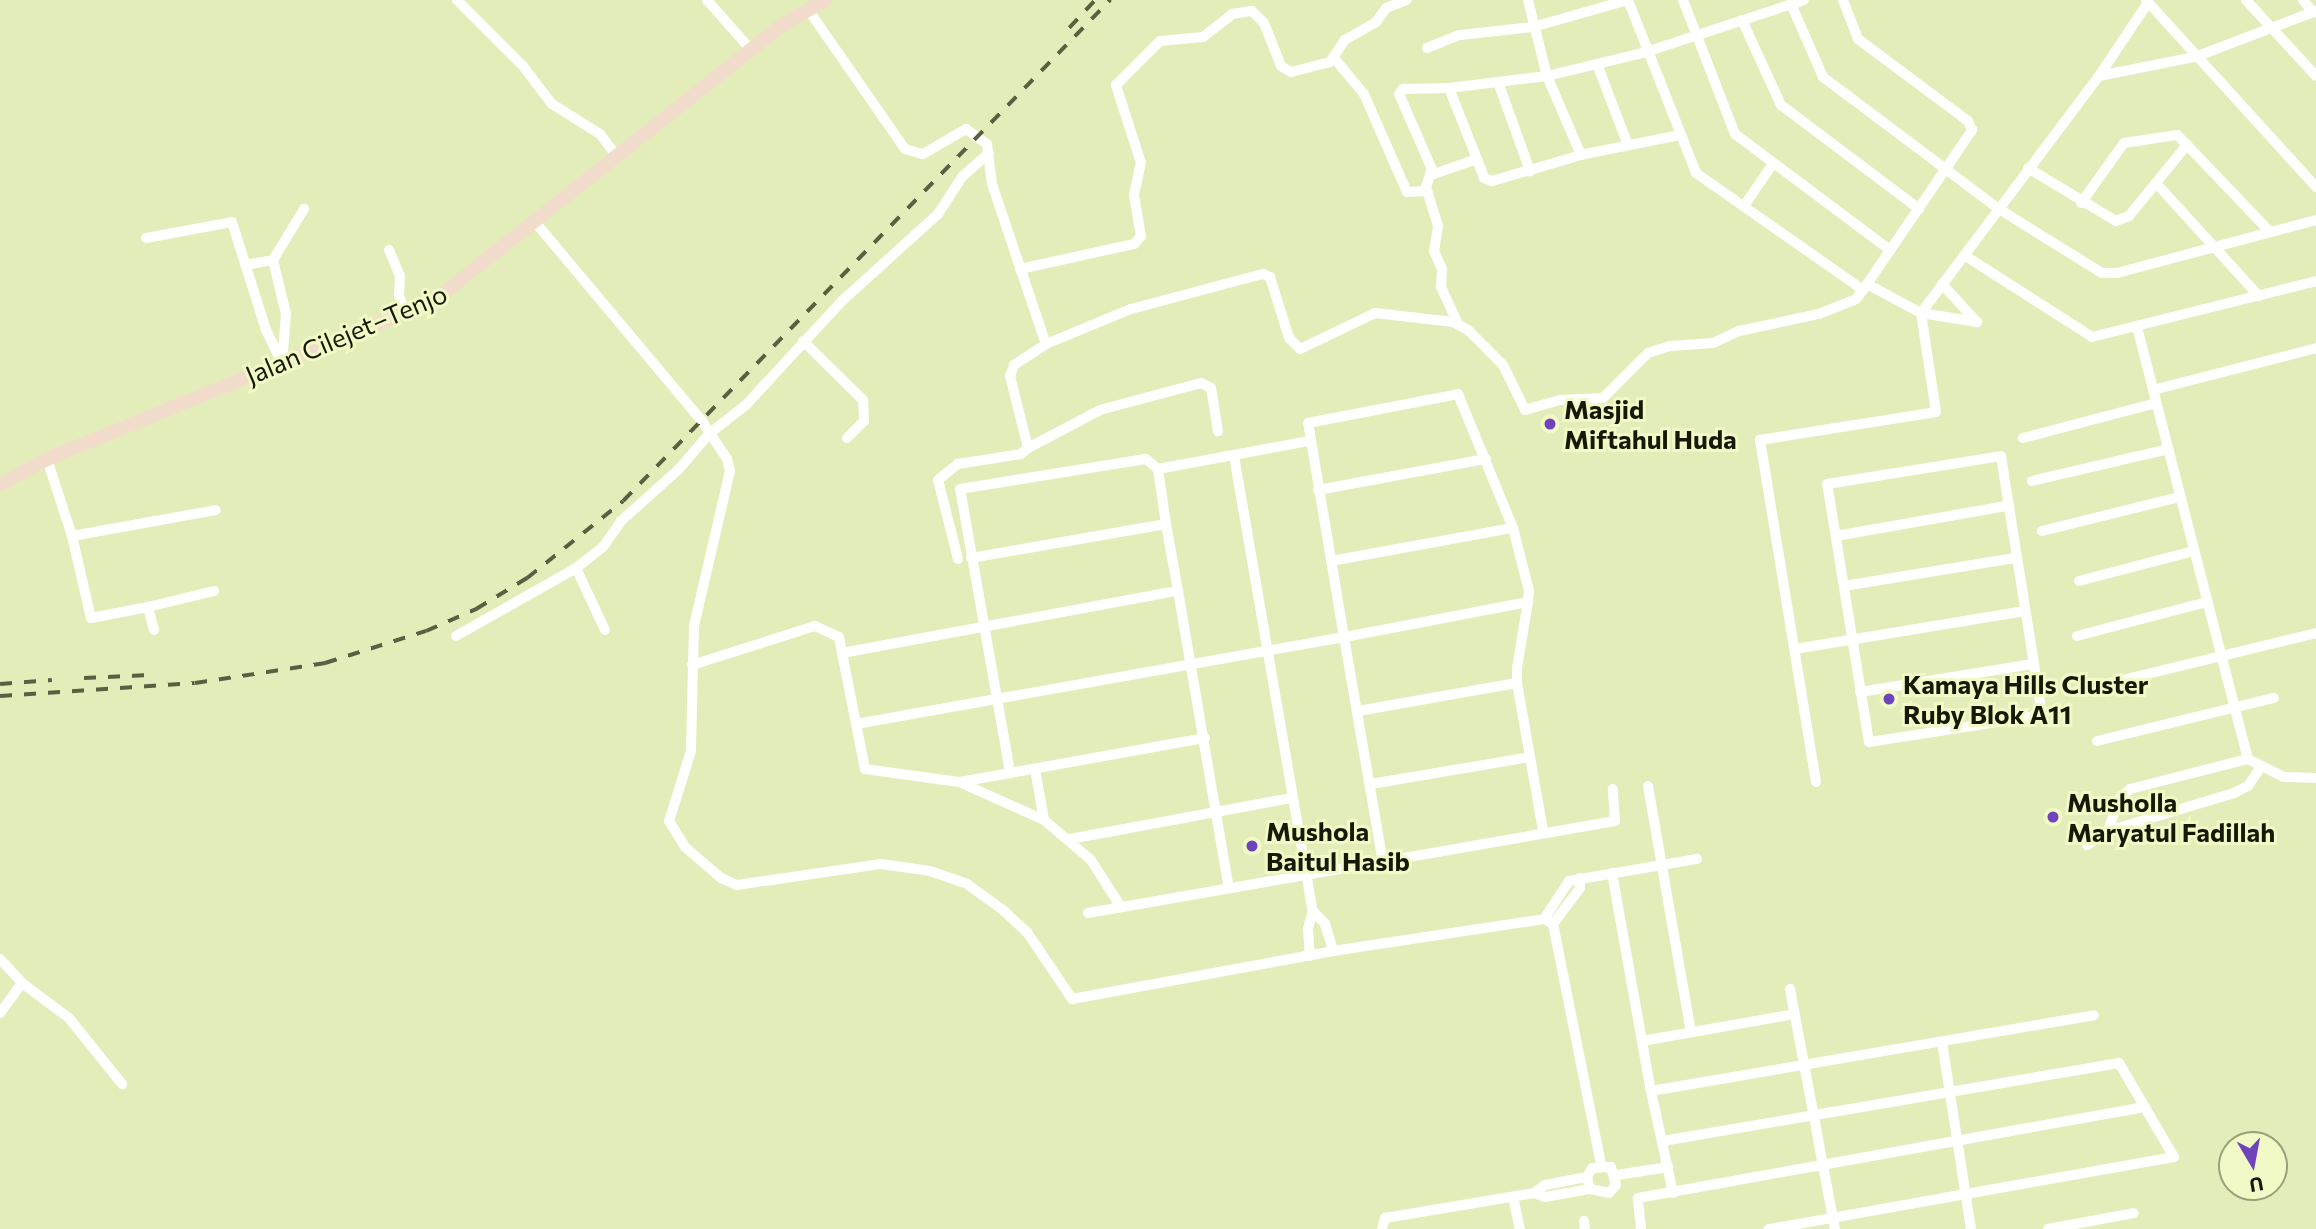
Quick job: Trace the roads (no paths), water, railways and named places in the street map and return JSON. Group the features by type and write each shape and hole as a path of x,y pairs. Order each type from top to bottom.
{"main road":[{"name":"Jalan Cilejet–Tenjo","path":"0,485 47,459 405,312 457,286 615,154 807,8 825,0"}],"street":[{"path":"457,0 523,66 552,104 600,134 615,154"},
{"path":"707,0 752,51"},
{"path":"1020,269 1134,244 1141,236 1135,195 1141,163 1116,85 1160,41 1203,37 1232,14 1246,10 1262,18 1286,72 1323,65 1334,58 1345,40 1376,22 1391,5 1407,0"},
{"path":"1528,0 1547,76 1581,155"},
{"path":"1427,48 1460,35 1533,27 1628,0 1646,52 1696,173 1865,287 1921,313 1978,322 1942,284"},
{"path":"1683,0 1735,134 1772,165 1890,250"},
{"path":"1804,0 1646,52 1547,76 1449,88 1403,89 1399,93 1431,171 1427,191 1438,226 1433,249 1442,269 1440,284 1458,324 1503,365 1525,410 1561,400 1603,398 1648,353 1670,346 1713,343 1735,333 1819,314 1856,299 1946,169 1972,124 1858,39 1843,0"},
{"path":"2246,0 2316,76"},
{"path":"2099,76 2195,57 2315,11 2303,0"},
{"path":"1816,782 1760,440 1936,412 1921,313 2099,76 2146,2 2316,187"},
{"path":"1791,4 1823,77 1999,209 2102,273 2117,273 2316,220"},
{"path":"807,8 905,149 923,154 965,129 985,140 992,184 1046,344"},
{"path":"1742,20 1781,105 1919,209"},
{"path":"1334,58 1364,94 1407,192 1427,191"},
{"path":"1597,64 1628,145"},
{"path":"1498,82 1530,171"},
{"path":"1449,88 1488,181 1581,155 1680,135"},
{"path":"2081,203 2124,143 2177,135 2270,232"},
{"path":"2028,169 2108,220 2123,220 2187,145"},
{"path":"456,636 576,568 603,547 621,521 679,469 710,433 746,405 803,341 938,214 962,177 989,153"},
{"path":"1431,171 1438,174 1477,159"},
{"path":"1744,206 1772,165"},
{"path":"2156,183 2259,296"},
{"path":"282,363 286,314 274,260 304,209"},
{"path":"146,238 230,221 282,363"},
{"path":"535,222 710,433 730,471 708,553 692,665 691,751 669,821 685,847 722,878 737,885 881,864 930,871 967,884 1003,909 1033,941 1072,999 1333,951 1548,921"},
{"path":"389,250 400,276 399,296 405,312"},
{"path":"1964,255 2092,337 2316,281"},
{"path":"245,265 274,260"},
{"path":"1028,447 1010,371 1046,344 1131,309 1263,274 1270,277 1289,338 1300,349 1375,313 1458,324"},
{"path":"2137,327 2248,758 2260,768 2284,777 2316,778"},
{"path":"803,341 863,400 864,421 847,438"},
{"path":"2153,390 2316,348"},
{"path":"958,559 938,480 958,464 1021,454 1028,447 1100,410 1201,383 1212,388 1218,431"},
{"path":"1383,862 1309,441 1307,428 1312,420 1458,394 1513,528 1528,602 1517,683 1543,831"},
{"path":"2023,438 2156,403"},
{"path":"1158,469 1309,441"},
{"path":"2032,481 2168,449"},
{"path":"1234,456 1313,911 1308,929 1310,956"},
{"path":"2001,456 2015,558 2042,715 1869,742 1836,536 1827,484 2001,456"},
{"path":"47,459 72,536 91,618 214,591"},
{"path":"1010,772 959,492 962,488 1146,459 1158,469 1229,889"},
{"path":"1318,490 1486,459"},
{"path":"2042,531 2179,497"},
{"path":"1836,536 2007,506"},
{"path":"72,536 216,510"},
{"path":"971,558 1166,524"},
{"path":"1331,561 1513,528"},
{"path":"2079,581 2193,551"},
{"path":"1844,586 2015,558"},
{"path":"576,568 605,630"},
{"path":"842,653 1178,591"},
{"path":"856,724 1528,602"},
{"path":"2077,636 2207,602"},
{"path":"148,607 153,631"},
{"path":"1795,649 2025,611"},
{"path":"692,665 815,626 839,637 865,769 959,782 1044,820 1070,839 1091,860 1121,907"},
{"path":"2077,691 2316,633"},
{"path":"1860,692 2033,664"},
{"path":"1358,711 1517,683"},
{"path":"2097,741 2274,698"},
{"path":"959,782 1205,738"},
{"path":"1371,784 1530,757"},
{"path":"2108,831 2120,796 2130,789 2248,758"},
{"path":"2087,845 2108,831 2244,789 2260,768"},
{"path":"1035,769 1044,820"},
{"path":"1648,786 1691,1032"},
{"path":"1088,913 1383,862 1543,831 1615,821 1613,789"},
{"path":"1070,839 1292,799"},
{"path":"1668,1167 1617,1175 1601,1164 1548,921 1569,881 1697,859"},
{"path":"1612,873 1651,1091 1673,1193"},
{"path":"1313,911 1325,924 1333,951"},
{"path":"0,959 22,983 69,1018 122,1084"},
{"path":"0,1013 22,983"},
{"path":"1790,989 1834,1223"},
{"path":"1642,1041 1795,1014"},
{"path":"1651,1091 2094,1016"},
{"path":"1942,1042 1971,1229"},
{"path":"1663,1141 1814,1112 2119,1063 2174,1157 1965,1195 1834,1223 1769,1229"},
{"path":"1641,1229 1638,1198 2145,1107"},
{"path":"1382,1229 1385,1218 1534,1193 1545,1185 1587,1177 1601,1164"},
{"path":"1534,1193 1545,1197 1590,1189 1609,1193 1617,1175"},
{"path":"1587,1177 1590,1189"},
{"path":"1513,1197 1520,1229"},
{"path":"2048,1229 2134,1213"}],"railway":[{"path":"1069,28 1095,0"},
{"path":"0,696 195,683 325,663 426,631 476,609 527,578 623,501 1110,0"},
{"path":"84,678 150,675"},
{"path":"0,684 52,680"}],"place":[{"name":"Masjid Miftahul Huda","path":"1550,424"},
{"name":"Kamaya Hills Cluster Ruby Blok A11","path":"1889,699"},
{"name":"Musholla Maryatul Fadillah","path":"2053,817"},
{"name":"Mushola Baitul Hasib","path":"1252,846"}]}
